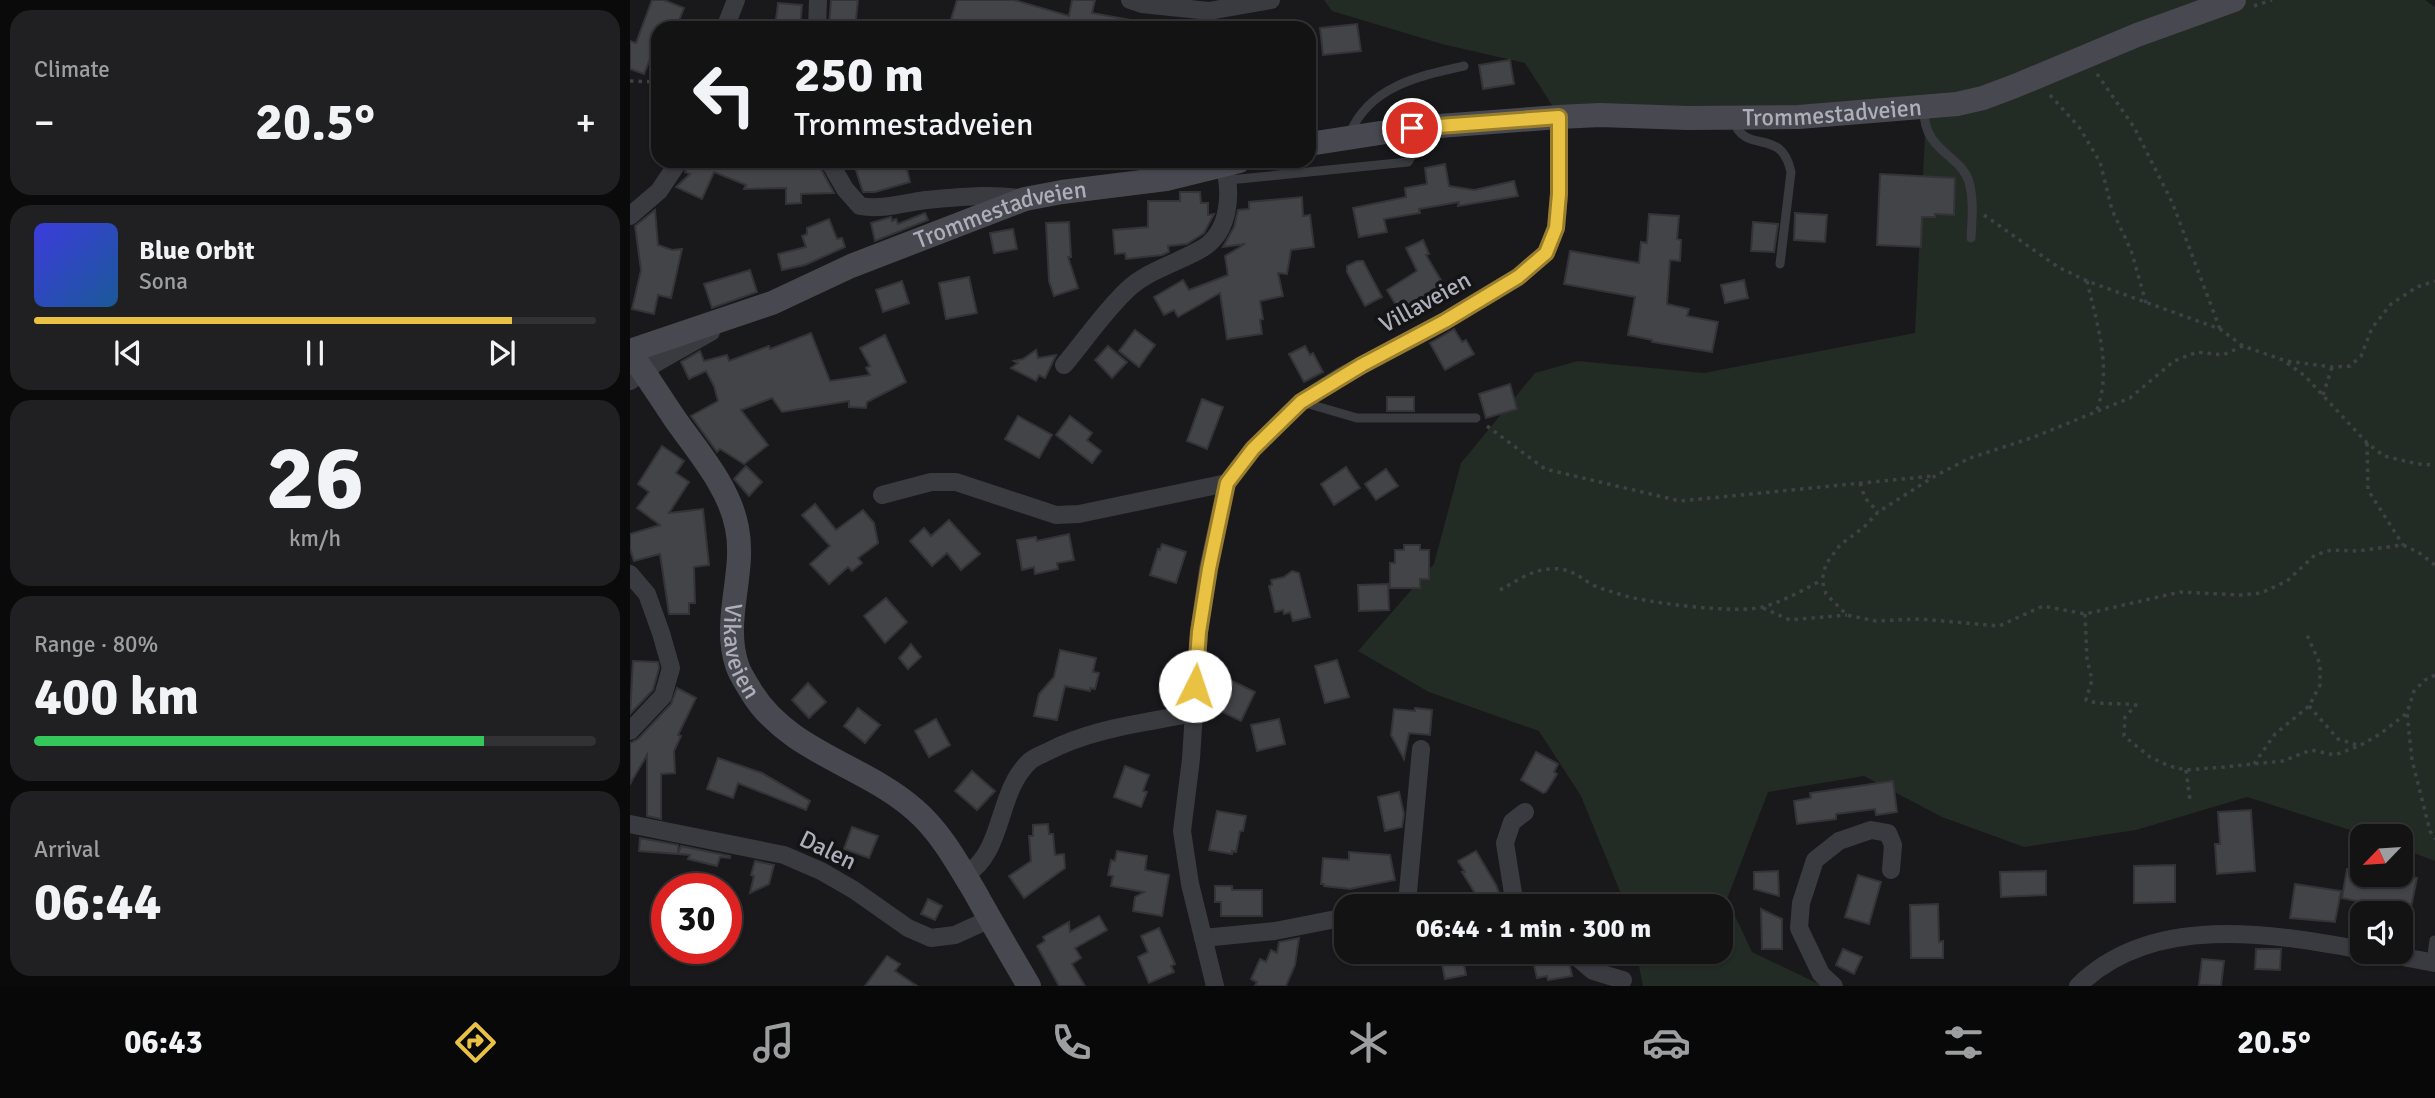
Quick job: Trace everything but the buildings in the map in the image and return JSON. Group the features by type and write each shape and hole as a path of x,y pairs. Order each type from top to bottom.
{"main road":[{"name":"Trommestadveien","path":"1316,143 1412,128 1559,117 1799,117 1924,107 1983,98 2137,35 2234,0"},
{"name":"Trommestadveien","path":"632,362 772,303 851,265 1025,199 1231,168"},
{"name":"Vikaveien","path":"632,362 660,396 731,504 741,550 733,609 733,646 737,665 755,697 783,728 804,743 877,782 915,810 943,842 965,875 1029,986"}],"street":[{"path":"728,21 736,0"},
{"path":"817,21 818,0"},
{"path":"1130,0 1142,4 1209,11 1271,0"},
{"name":"Villaveien","path":"1215,986 1190,884 1182,831 1191,759 1199,632 1227,483 1253,449 1301,402 1518,277 1546,253 1556,228 1559,117"},
{"path":"630,216 659,191 675,168"},
{"path":"833,168 845,189 860,206 875,208 926,200 1001,195 1025,199"},
{"path":"1064,365 1128,289 1163,266 1204,247 1218,233 1228,205 1231,168"},
{"path":"882,495 931,482 956,482 1056,515 1079,514 1227,483"},
{"path":"630,575 647,594 671,668 663,696 630,731"},
{"path":"965,875 977,868 989,848 1017,779 1030,761 1062,744 1097,733 1194,713"},
{"path":"1401,894 1421,749"},
{"path":"1513,894 1505,843 1512,822 1525,812"},
{"name":"Dalen","path":"630,824 784,855 821,871 854,890 908,928 931,938 955,935 990,919"},
{"path":"1834,986 1821,974 1799,928 1801,903 1815,860 1839,841 1871,830 1888,833 1894,845 1891,870"},
{"path":"1203,938 1275,931 1334,919"},
{"path":"2078,986 2093,971 2127,952 2172,938 2209,935 2261,936 2350,948"},
{"path":"2413,958 2433,962"},
{"path":"1585,964 1593,971 1623,979"}],"lane":[{"path":"1348,138 1359,115 1387,90 1415,78 1464,66"},
{"path":"1924,107 1923,120 1933,142 1969,180 1971,238"},
{"path":"1732,118 1738,133 1745,138 1776,145 1789,161 1791,172 1780,264"},
{"name":"Trommestadveien","path":"1316,165 1408,162 1412,155 1412,128"},
{"path":"1301,402 1357,418 1476,418"},
{"path":"2433,962 2434,940"}],"path":[{"path":"2091,67 2134,127 2172,202 2220,329"},
{"path":"630,81 651,82"},
{"path":"2043,88 2079,127 2100,162 2112,210 2130,250 2146,303"},
{"path":"1972,211 1985,216 2058,268 2220,329 2243,346 2286,361 2332,367 2350,366 2361,356 2372,328 2391,303 2417,287 2435,281"},
{"path":"2087,281 2104,351 2104,394 2096,413"},
{"path":"1847,615 1826,594 1822,580 1825,564 1840,545 1864,527 1878,512 1935,476 1970,458 2096,413 2130,398 2174,361 2197,352 2223,355 2243,346"},
{"path":"2286,361 2305,376 2367,443 2384,456 2435,465"},
{"path":"2323,396 2332,367"},
{"path":"1476,418 1545,469 1681,501 1935,476"},
{"path":"2367,443 2368,490 2403,545"},
{"path":"1860,484 1865,498 1878,512"},
{"path":"1761,608 1790,620 1847,615 1876,621 1920,619 1999,626 2043,606 2085,614 2180,592 2241,595 2260,593 2287,580 2315,555 2331,550 2357,551 2403,545 2435,565"},
{"path":"1500,590 1530,573 1550,569 1573,571 1593,584 1626,597 1719,608 1761,608 1822,580"},
{"path":"2085,614 2087,659 2092,680 2086,700 2101,705 2136,705 2125,717 2124,736 2150,757 2169,766 2186,770 2283,761 2311,750 2335,755 2380,734 2407,713"},
{"path":"2254,764 2275,734 2309,706 2320,685 2320,664 2307,635"},
{"path":"2435,675 2414,691 2407,713 2412,760 2430,831 2435,839"},
{"path":"2309,706 2338,740 2359,746"},
{"path":"2186,770 2190,800"}],"shaded area":[{"path":"1324,0 2425,0 2435,7 2435,861 2413,853 2413,824 2350,824 2350,830 2247,797 2136,830 2024,847 1942,817 1864,776 1768,792 1729,894 1621,894 1581,796 1539,731 1429,692 1358,651 1434,564 1461,463 1535,373 1578,361 1704,373 1915,333 1926,115 1559,116 1525,63 1442,44 1332,11"},
{"path":"1733,912 1752,952 1823,986 1643,986 1638,964 1733,964"}],"route":[{"path":"1195,686 1199,632 1227,483 1253,449 1301,402 1340,377 1445,321 1518,277 1546,253 1556,228 1559,117 1412,128"}]}
